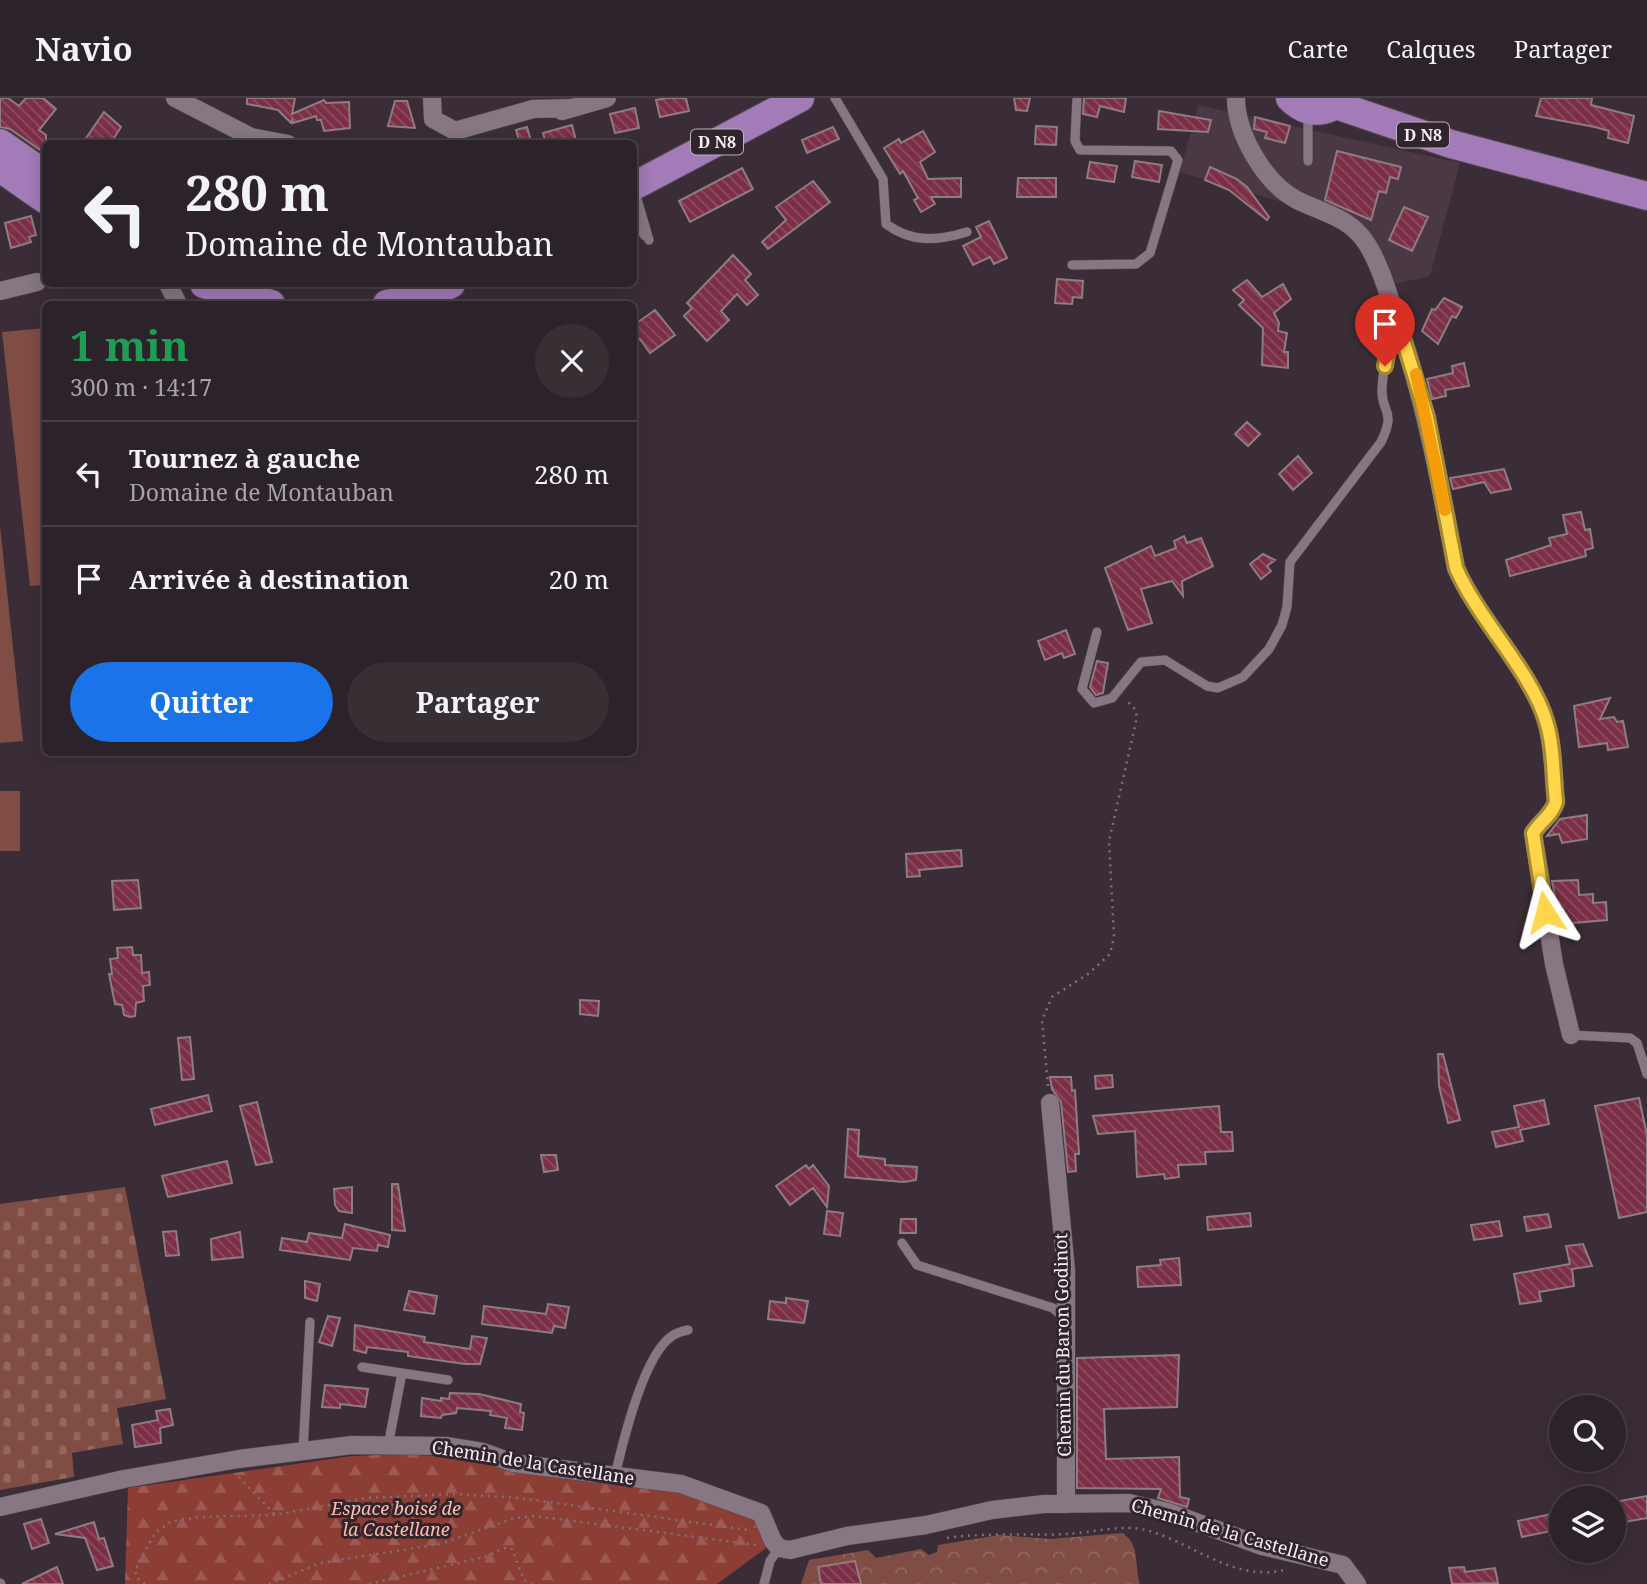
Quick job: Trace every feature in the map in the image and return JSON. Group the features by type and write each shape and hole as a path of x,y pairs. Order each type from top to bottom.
{"main road":[{"name":"D N8","path":"637,186 800,98"},
{"name":"D N8","path":"1369,98 1399,115 1512,160"},
{"path":"1293,101 1328,110 1340,102"},
{"name":"D N8","path":"1340,102 1451,144 1647,196"},
{"path":"0,144 42,172"},
{"path":"0,169 42,197"},
{"path":"214,287 261,301"},
{"path":"401,301 444,287"}],"street":[{"path":"175,98 251,137 267,140"},
{"path":"432,98 433,119 455,131 533,109 571,108"},
{"path":"465,140 607,98"},
{"path":"1236,98 1237,120 1266,173 1294,199 1331,213 1353,226 1372,253 1395,313 1427,417 1456,568 1465,589 1538,701 1547,723 1556,802 1552,812 1541,821 1533,833 1554,964 1571,1035"},
{"path":"0,291 37,282"},
{"name":"Chemin du Baron Godinot","path":"1050,1103 1066,1270 1066,1504"},
{"name":"Chemin de la Castellane","path":"0,1507 124,1479 303,1451 352,1445 446,1446 483,1452 513,1463 681,1484 761,1513 776,1544 790,1550 847,1536 926,1525 992,1510 1066,1504 1129,1503 1168,1512 1262,1546 1343,1565 1357,1584"}],"lane":[{"path":"835,98 883,179 886,224 901,235 920,239 946,238 967,232"},
{"path":"1072,265 1136,264 1144,260 1150,253 1178,160 1171,152 1080,150 1075,141 1077,98"},
{"path":"1293,101 1308,162"},
{"path":"637,198 649,240 637,225"},
{"path":"1097,632 1082,689 1094,702 1112,698 1141,662 1155,660 1176,666 1218,688 1243,677 1269,649 1283,625 1290,562 1381,442 1388,428 1390,415 1382,395 1382,383 1395,313"},
{"path":"1571,1035 1630,1038 1637,1043 1647,1074"},
{"path":"902,1243 917,1265 1053,1308 1065,1319"},
{"path":"303,1451 310,1322"},
{"path":"615,1475 644,1379 656,1354 672,1336 688,1330"},
{"path":"362,1367 447,1380"},
{"path":"388,1446 402,1373"},
{"path":"764,1584 776,1544"}],"path":[{"path":"1050,1103 1042,1020 1045,1012 1052,997 1102,964 1110,954 1114,937 1109,841 1137,717 1135,709 1116,692"},
{"path":"241,1477 275,1515"},
{"path":"145,1584 137,1578 135,1570 155,1533 170,1521 198,1517 275,1515 366,1499 457,1494 520,1498 766,1532 776,1544"},
{"path":"269,1584 320,1563 440,1544 515,1518 535,1516 746,1546 776,1544"},
{"path":"943,1539 981,1533 1063,1534 1145,1530 1251,1574 1296,1570"},
{"path":"369,1584 488,1556 503,1548 512,1549 524,1580 532,1584"}],"shaded area":[{"path":"1198,105 1460,163 1430,276 1395,284 1363,226 1180,172"}],"green space":[{"path":"42,328 42,585 30,586 2,332"},
{"path":"0,526 23,741 0,743"},
{"path":"0,791 20,791 20,851 0,851"},
{"path":"125,1187 166,1399 117,1408 123,1444 72,1453 74,1477 0,1490 0,1204"},
{"name":"Espace boisé de la Castellane","path":"403,1454 533,1467 662,1489 747,1508 758,1512 766,1548 717,1584 125,1584 128,1488 352,1456"},
{"path":"1123,1533 1135,1550 1140,1584 801,1584 809,1560 868,1550 876,1558 921,1549 929,1555 937,1552 938,1545 999,1535 1050,1539"}],"building":[{"path":"0,98 8,98 19,106 26,98 43,98 56,109 39,130 46,135 46,140 42,140 42,151 10,129 0,127"},
{"path":"247,98 295,98 292,114 324,100 326,103 349,102 350,128 324,131 321,120 317,120 316,116 293,123 292,120 291,123 278,110 247,104"},
{"path":"686,98 689,111 660,117 656,100"},
{"path":"1014,98 1030,98 1027,111 1016,110"},
{"path":"1084,98 1126,98 1124,112 1100,106 1097,117 1083,114"},
{"path":"1541,98 1592,98 1591,105 1634,116 1628,143 1608,138 1609,131 1536,116"},
{"path":"395,101 407,101 415,128 388,126"},
{"path":"635,108 639,128 615,133 610,114"},
{"path":"1159,111 1211,120 1208,132 1158,129"},
{"path":"104,112 121,127 113,140 85,140"},
{"path":"1255,117 1290,126 1285,143 1265,138 1267,132 1254,129"},
{"path":"572,125 576,140 545,140 543,133"},
{"path":"1036,126 1057,127 1056,145 1035,144"},
{"path":"527,127 531,140 519,140 516,130"},
{"path":"833,127 839,139 807,153 802,140"},
{"path":"923,131 935,152 920,162 928,179 961,178 961,197 931,197 935,204 921,212 914,200 918,198 903,171 900,174 884,148 899,139 901,143"},
{"path":"1337,151 1401,167 1398,179 1390,177 1386,193 1379,191 1371,220 1325,200"},
{"path":"1135,161 1162,165 1159,182 1132,177"},
{"path":"1090,162 1117,166 1114,182 1087,178"},
{"path":"1210,167 1237,179 1247,187 1269,217 1267,220 1229,190 1205,180"},
{"path":"742,168 753,189 690,222 679,201"},
{"path":"1018,178 1056,178 1056,197 1017,197"},
{"path":"813,181 830,202 768,249 762,242 786,220 776,207"},
{"path":"1404,207 1428,217 1412,251 1389,240"},
{"path":"31,216 36,235 29,237 31,242 11,248 5,223"},
{"path":"989,221 1007,258 994,264 990,257 973,265 963,246 981,237 976,227"},
{"path":"733,255 751,274 745,280 758,295 747,305 737,294 721,311 729,320 707,341 684,316 692,308 687,303"},
{"path":"1057,279 1083,281 1082,298 1073,297 1072,304 1055,303"},
{"path":"1247,280 1262,297 1283,284 1291,299 1274,313 1279,323 1278,331 1287,333 1284,352 1288,352 1288,368 1262,365 1263,328 1239,305 1244,300 1233,290"},
{"path":"1444,298 1462,307 1456,318 1452,316 1438,344 1422,331 1432,309 1435,310"},
{"path":"655,310 675,335 650,353 640,339 637,341 637,323"},
{"path":"1464,363 1469,386 1445,390 1446,396 1432,399 1427,379 1453,373 1452,366"},
{"path":"1247,422 1260,434 1248,446 1235,434"},
{"path":"1298,456 1312,473 1293,490 1279,474"},
{"path":"1504,469 1511,489 1491,493 1484,482 1453,489 1450,478"},
{"path":"1581,512 1585,530 1590,529 1593,548 1585,550 1586,556 1510,576 1506,560 1551,545 1549,538 1567,534 1563,515"},
{"path":"1184,536 1187,543 1201,538 1213,566 1182,581 1183,596 1172,581 1141,589 1152,623 1128,630 1105,568 1151,546 1155,556 1176,548 1174,541"},
{"path":"1263,554 1275,560 1267,566 1271,571 1261,579 1250,564"},
{"path":"1066,630 1075,654 1064,658 1062,653 1045,660 1038,641"},
{"path":"1097,661 1108,663 1103,693 1096,695 1090,687"},
{"path":"1610,698 1600,719 1614,717 1617,722 1623,721 1628,747 1608,750 1607,743 1579,747 1574,706"},
{"path":"1587,815 1587,839 1562,843 1559,834 1547,836 1560,819"},
{"path":"961,850 962,866 919,870 920,876 907,877 906,854"},
{"path":"138,880 141,908 114,910 112,881"},
{"path":"1578,880 1579,895 1593,894 1593,903 1606,902 1607,920 1573,923 1573,928 1561,929 1552,881"},
{"path":"132,947 133,955 141,955 142,973 149,972 150,985 143,986 144,1001 136,1003 135,1016 130,1017 124,1015 122,1005 115,1004 109,974 112,974 110,959 118,958 117,948"},
{"path":"580,1000 599,1001 598,1016 580,1014"},
{"path":"190,1037 194,1079 182,1080 178,1038"},
{"path":"1438,1054 1443,1054 1460,1120 1448,1123 1439,1086"},
{"path":"1112,1075 1113,1087 1096,1089 1095,1076"},
{"path":"1050,1077 1071,1077 1072,1091 1075,1090 1079,1154 1075,1154 1076,1171 1068,1172 1061,1102 1052,1089"},
{"path":"208,1095 212,1111 155,1125 151,1109"},
{"path":"1639,1098 1647,1135 1647,1212 1619,1218 1595,1106"},
{"path":"1544,1100 1549,1124 1520,1130 1523,1141 1496,1147 1492,1132 1519,1127 1514,1106"},
{"path":"257,1102 272,1162 256,1165 240,1106"},
{"path":"1219,1106 1221,1132 1232,1132 1233,1151 1205,1152 1206,1164 1178,1165 1179,1177 1165,1179 1164,1174 1137,1177 1135,1131 1098,1134 1093,1116"},
{"path":"848,1129 859,1130 858,1156 885,1159 885,1165 917,1167 916,1180 904,1182 845,1177"},
{"path":"541,1155 556,1155 558,1170 544,1172"},
{"path":"227,1161 232,1183 168,1197 162,1176"},
{"path":"806,1165 809,1169 813,1165 829,1186 827,1207 813,1188 790,1205 776,1186"},
{"path":"392,1184 398,1184 405,1231 392,1230"},
{"path":"352,1187 352,1213 339,1211 335,1205 334,1189"},
{"path":"827,1211 843,1213 840,1236 824,1234"},
{"path":"1250,1213 1251,1226 1208,1230 1207,1217"},
{"path":"1548,1214 1551,1227 1527,1231 1524,1217"},
{"path":"901,1219 916,1219 916,1233 900,1233"},
{"path":"1499,1221 1502,1236 1474,1240 1471,1225"},
{"path":"345,1224 390,1235 388,1247 378,1245 377,1251 353,1248 350,1260 280,1250 282,1238 307,1242 309,1233 342,1238"},
{"path":"176,1231 179,1255 166,1256 163,1232"},
{"path":"240,1232 243,1257 212,1260 211,1239"},
{"path":"1583,1244 1592,1266 1572,1269 1574,1286 1539,1292 1541,1301 1520,1304 1514,1274 1570,1264 1566,1246"},
{"path":"1179,1258 1181,1285 1138,1287 1137,1267 1161,1265 1160,1260"},
{"path":"305,1281 320,1284 317,1301 305,1298"},
{"path":"409,1291 437,1296 434,1314 404,1310"},
{"path":"786,1298 808,1301 804,1323 768,1319 770,1301 786,1303"},
{"path":"548,1304 569,1307 565,1328 554,1326 552,1333 482,1324 484,1306 546,1314"},
{"path":"328,1316 340,1318 332,1346 319,1342"},
{"path":"355,1325 425,1337 424,1342 470,1349 472,1336 487,1338 480,1364 465,1364 408,1356 408,1352 367,1347 366,1353 354,1350"},
{"path":"1179,1355 1177,1407 1104,1409 1106,1459 1179,1457 1180,1497 1189,1499 1187,1507 1158,1498 1161,1489 1077,1488 1077,1358"},
{"path":"325,1385 368,1389 365,1407 340,1404 340,1408 322,1407"},
{"path":"450,1393 479,1394 521,1404 520,1412 524,1413 522,1430 505,1428 507,1418 490,1415 491,1411 457,1408 456,1413 442,1415 441,1418 421,1416 422,1398 441,1401 441,1398 449,1399"},
{"path":"170,1409 173,1425 160,1428 161,1443 135,1447 132,1425 158,1420 156,1411"},
{"path":"1647,1496 1647,1518 1626,1522 1626,1500"},
{"path":"1549,1515 1549,1531 1522,1537 1518,1521"},
{"path":"41,1519 49,1543 32,1549 24,1524"},
{"path":"94,1522 99,1539 104,1538 113,1566 97,1570 85,1538 55,1534"},
{"path":"855,1561 861,1584 821,1584 818,1567"},
{"path":"57,1567 63,1584 22,1584"},
{"path":"1464,1567 1465,1572 1495,1568 1498,1583 1452,1584 1449,1568"}],"slow traffic":[{"path":"1416,374 1445,510"}],"route":[{"path":"1385,366 1395,313 1427,417 1456,568 1465,589 1538,701 1547,723 1556,802 1552,812 1541,821 1533,833 1545,912"}]}
